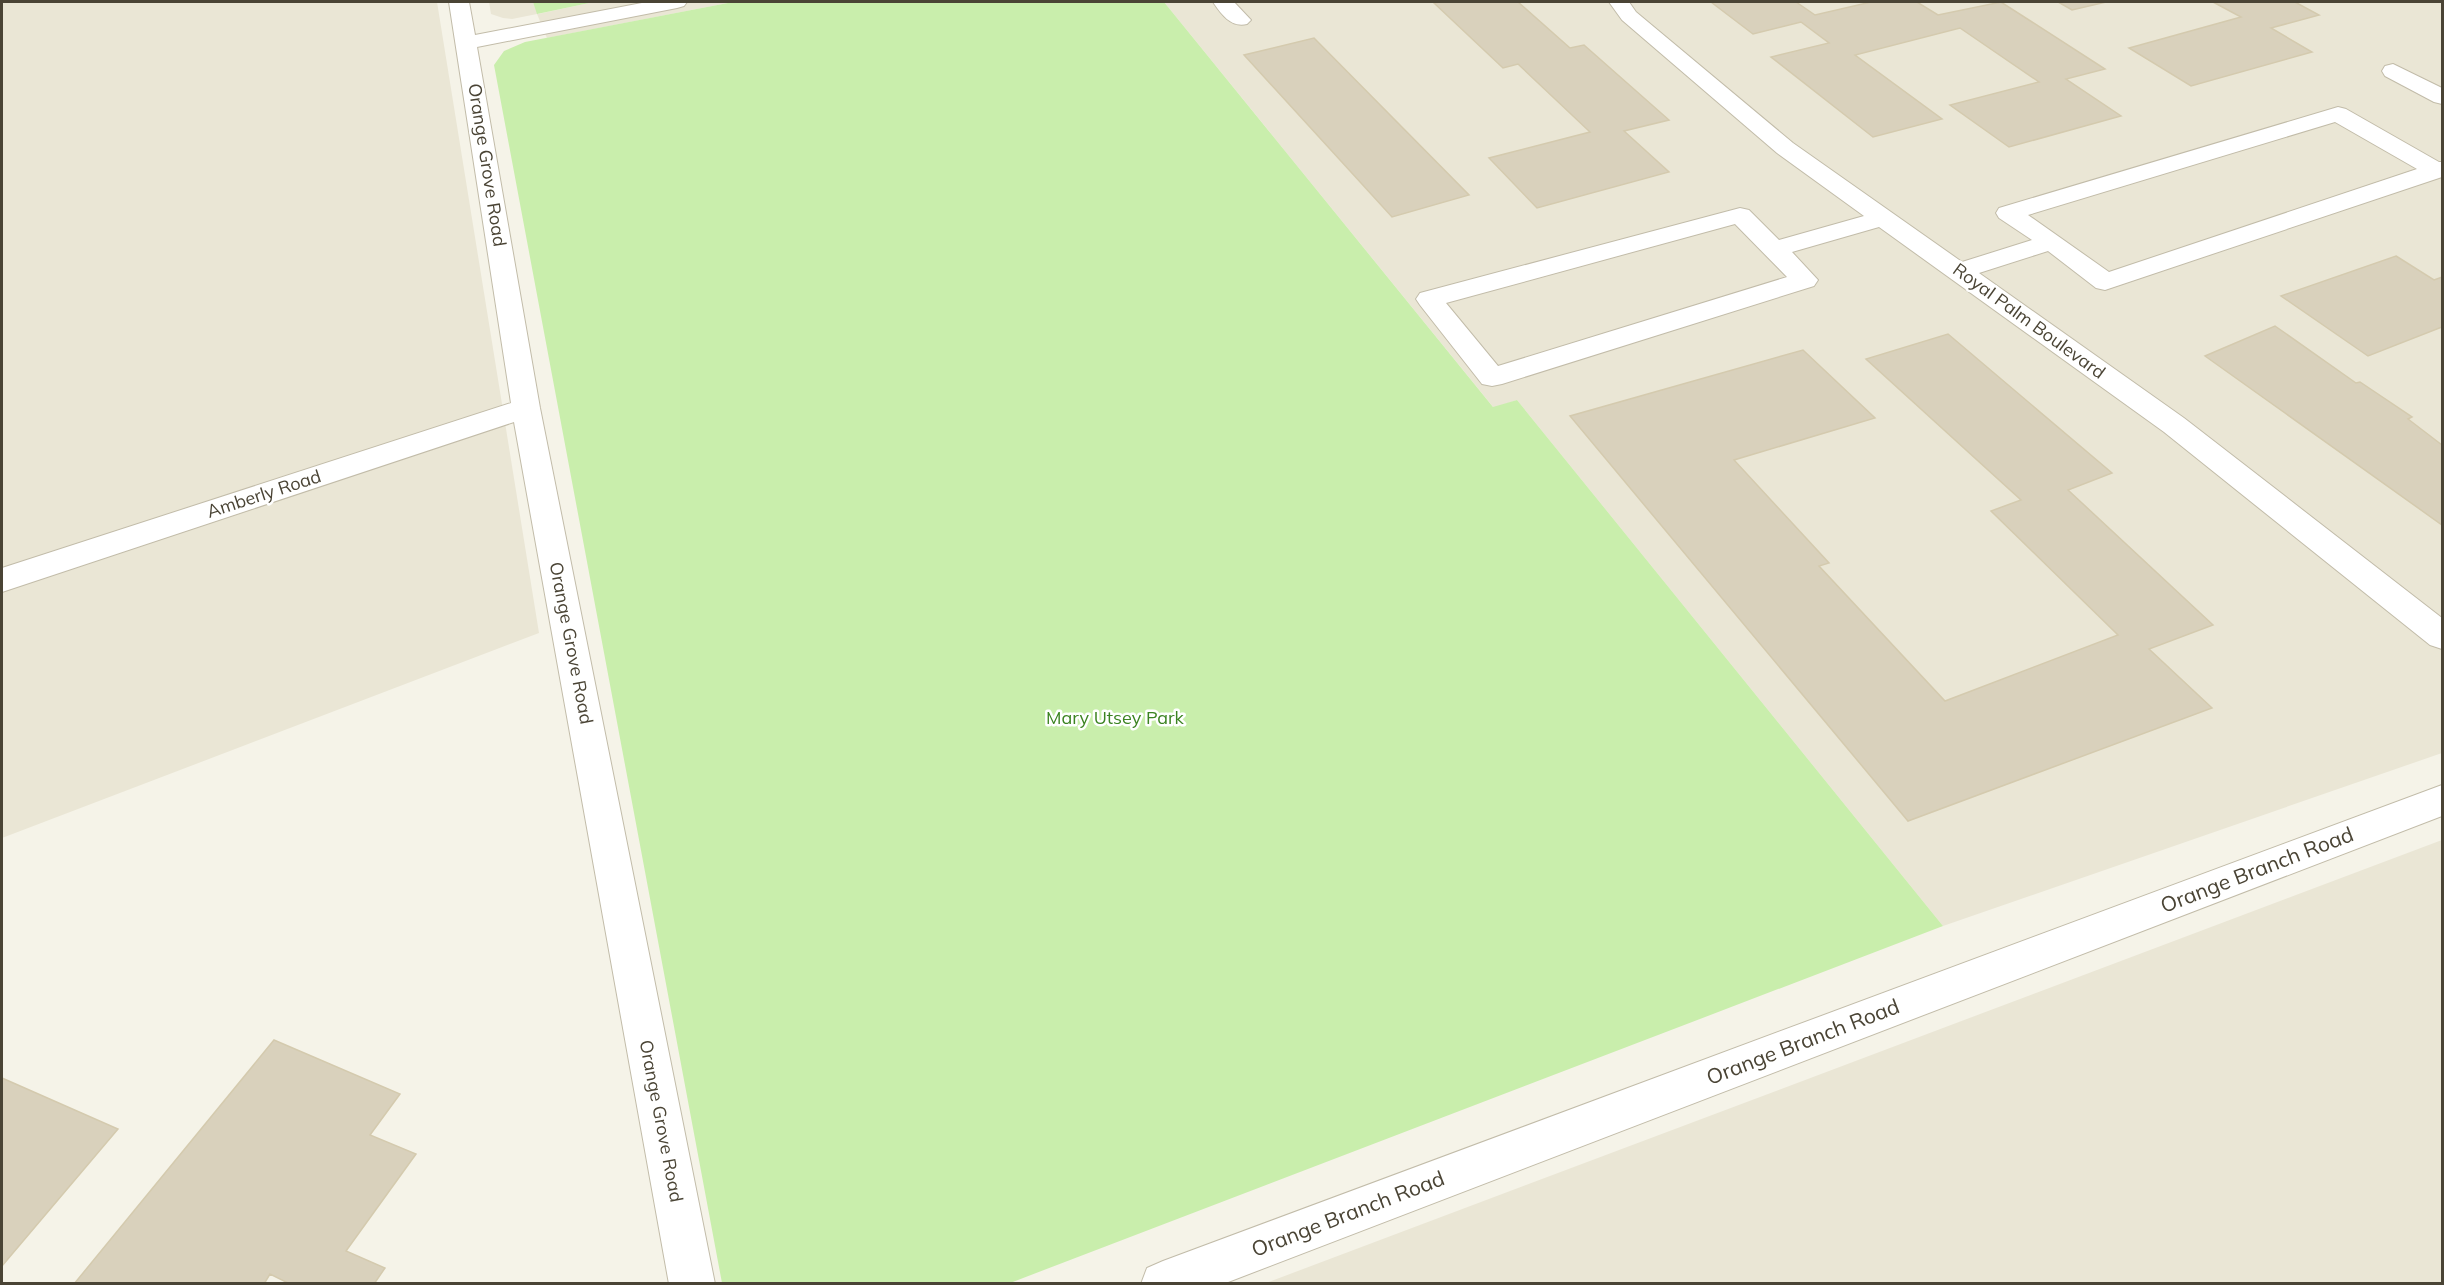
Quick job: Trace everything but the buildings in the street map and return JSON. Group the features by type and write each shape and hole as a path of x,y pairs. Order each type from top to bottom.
{"street":[{"name":"Orange Grove Road","path":"459,2 526,408 692,1284"},
{"path":"467,43 677,2"},
{"path":"1223,2 1240,20"},
{"name":"Royal Palm Boulevard","path":"1619,2 1629,16 1785,148 2175,424 2442,636"},
{"path":"2393,71 2442,97"},
{"path":"2338,114 2440,170 2105,282 2052,242 2008,213 2338,114"},
{"path":"1740,215 1774,249 1805,280 1492,377 1429,299 1740,215"},
{"path":"1774,249 1884,218"},
{"path":"1959,271 2052,242"},
{"name":"Amberly Road","path":"2,580 526,408"},
{"name":"Orange Branch Road","path":"1163,1284 2442,800"}],"shaded area":[{"path":"2,2 437,2 539,633 2,838"},
{"path":"489,2 533,2 538,14 594,2 733,2 547,38 537,14 512,19 503,18 491,14"},
{"path":"1164,2 2442,2 2442,753 1943,926 1517,400 1494,408"},
{"path":"2442,840 2442,1283 1266,1283"}],"green space":[{"path":"533,2 594,2 537,14"},
{"name":"Mary Utsey Park","path":"733,2 1164,2 1493,407 1517,400 1943,926 1010,1283 722,1283 494,65 504,51 525,42"}]}
